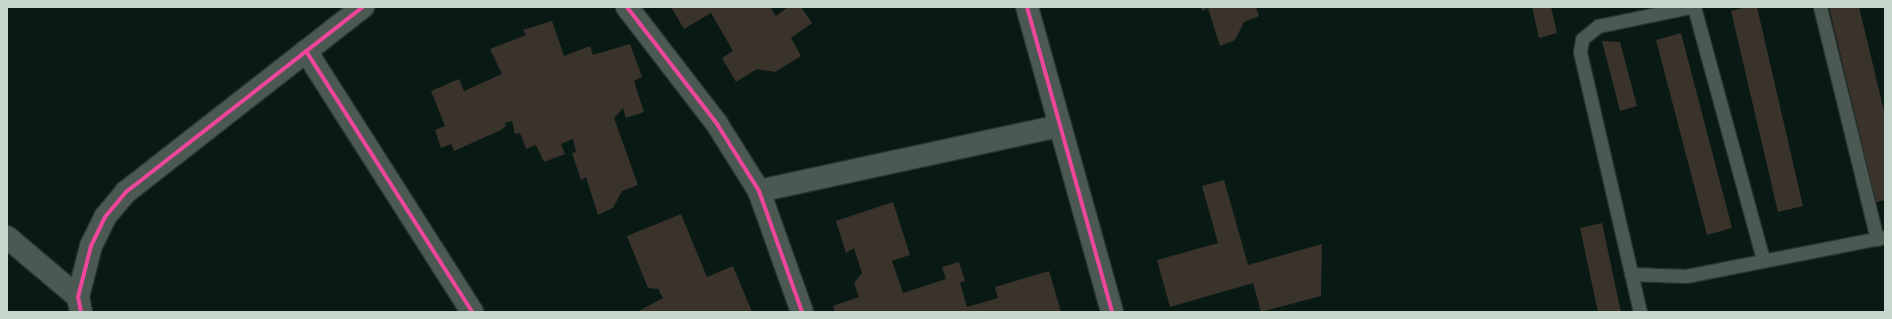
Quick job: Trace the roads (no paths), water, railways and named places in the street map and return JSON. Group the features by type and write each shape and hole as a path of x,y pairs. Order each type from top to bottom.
{"street":[{"path":"79,304 91,246 105,218 126,192 363,7"},
{"path":"626,7 717,124 758,191 802,312"},
{"path":"1027,7 1112,312"},
{"path":"306,51 472,312"},
{"path":"758,191 1060,126"},
{"path":"7,237 79,304"}],"lane":[{"path":"1640,312 1580,52 1582,39 1598,26 1690,7"},
{"path":"1694,7 1763,260"},
{"path":"1631,274 1686,276 1881,238 1820,7"}]}
